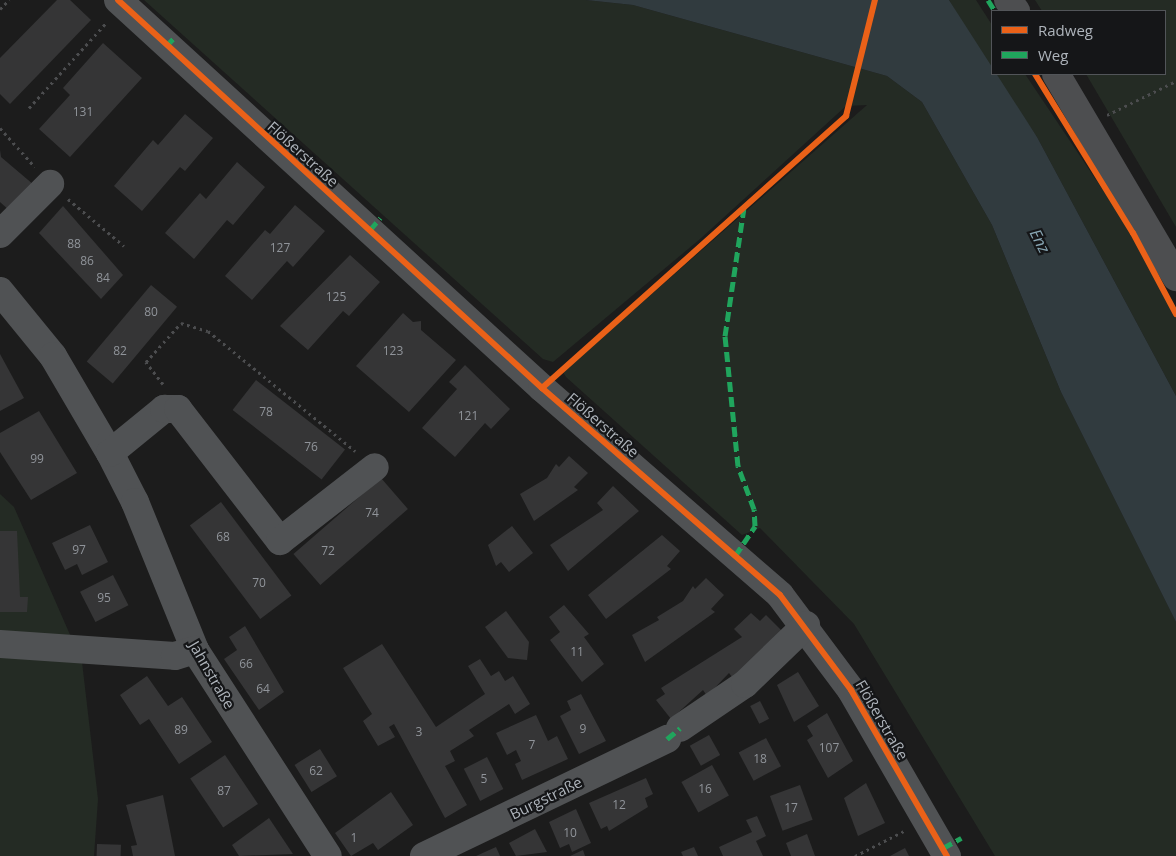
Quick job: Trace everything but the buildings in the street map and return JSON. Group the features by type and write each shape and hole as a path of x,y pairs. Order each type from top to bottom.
{"main road":[{"path":"1057,75 1176,277"}],"street":[{"name":"Flößerstraße","path":"118,0 542,388 780,595 806,625 851,690 925,821 947,856"},
{"path":"0,234 50,184"},
{"name":"Jahnstraße","path":"0,291 53,356 110,453 136,502 195,650 328,856"},
{"path":"110,453 164,409 178,409 280,541 375,467"},
{"name":"Burgstraße","path":"424,856 674,734 745,684 806,625"},
{"path":"0,644 174,656 195,650"}],"path":[{"path":"0,9 9,0"},
{"path":"29,108 101,30"},
{"path":"1087,125 1176,81"},
{"path":"0,128 50,184 124,246"},
{"path":"160,380 146,362 181,323 208,331 375,467"},
{"path":"855,856 925,821"}],"shaded area":[{"path":"144,0 586,0 633,5 887,76 922,102 992,225 1061,392 1176,622 1176,856 995,856 854,624 760,528 742,535 566,377 563,372 867,105 846,106 700,239 553,362 543,359"},
{"path":"949,0 976,0 991,23 991,69"},
{"path":"1035,0 1176,0 1176,227 1087,75 1166,75 1166,10 1041,10"},
{"path":"995,75 1026,75 1129,229 1176,318 1176,396 1037,137"},
{"path":"0,494 14,507 82,662 98,799 94,856 0,856"}],"water":[{"name":"Enz","path":"586,0 949,0 991,65 991,75 997,75 1037,137 1176,396 1176,622 1061,392 992,225 922,102 887,76 633,5"}],"marked path":[{"path":"988,0 994,10"},
{"path":"166,46 176,36"},
{"path":"735,556 755,526 754,509 738,466 725,336 744,208"},
{"path":"370,230 380,218"},
{"path":"667,739 680,728"},
{"path":"943,848 961,838"}],"cycle path":[{"path":"118,0 542,388 780,595 851,690 947,856"},
{"path":"542,388 846,116 875,0"},
{"path":"1036,75 1133,233 1176,314"}]}
